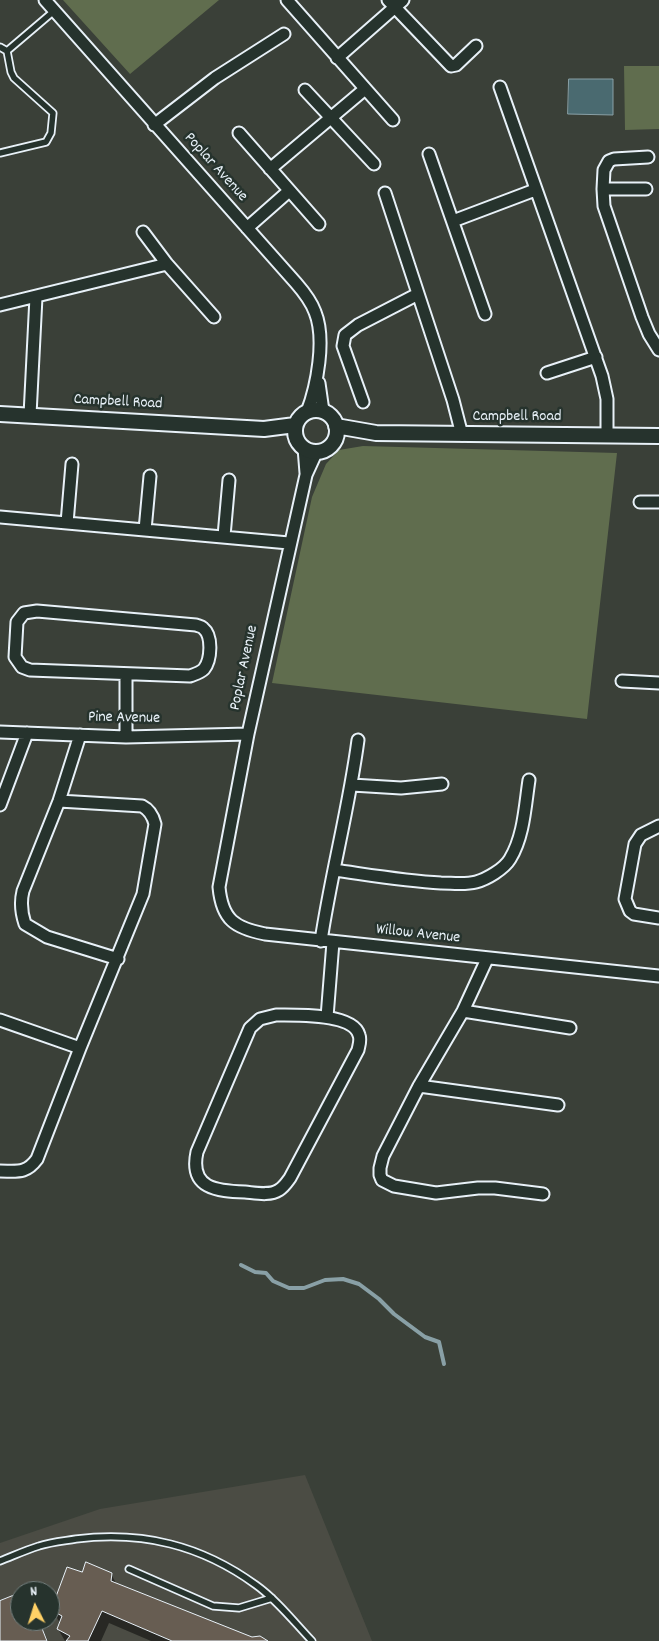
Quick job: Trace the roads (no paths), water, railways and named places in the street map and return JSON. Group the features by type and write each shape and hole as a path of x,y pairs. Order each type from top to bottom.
{"street":[{"name":"Poplar Avenue","path":"45,0 304,292 315,310 320,327 318,376 323,411"},
{"path":"287,0 393,120"},
{"path":"337,58 395,2 451,66 456,65 476,46"},
{"path":"154,125 215,78 284,34"},
{"path":"500,87 535,190 596,357 607,399 607,436"},
{"path":"270,169 365,89"},
{"path":"305,90 374,164"},
{"path":"239,133 319,224"},
{"path":"429,154 485,314"},
{"path":"648,157 609,161 605,167 603,189 604,206 642,317 649,334 659,350"},
{"path":"603,189 646,189"},
{"path":"453,221 535,190"},
{"path":"247,228 289,191"},
{"path":"385,193 453,400 462,435"},
{"path":"143,232 167,264 214,317"},
{"path":"0,304 36,297 167,264"},
{"path":"363,402 343,346 345,335 358,325 418,294"},
{"path":"30,415 36,297"},
{"path":"547,373 596,357"},
{"name":"Poplar Avenue","path":"307,412 318,376"},
{"path":"312,410 323,411 332,417 336,432 328,447 303,441 302,415 307,412 312,410"},
{"name":"Campbell Road","path":"0,414 264,429 303,441"},
{"name":"Campbell Road","path":"336,432 659,436"},
{"name":"Poplar Avenue","path":"221,869 289,543 306,475 303,441"},
{"path":"67,523 72,464"},
{"path":"145,530 150,476"},
{"path":"224,536 228,480"},
{"path":"640,502 659,502"},
{"path":"0,517 289,543"},
{"path":"44,611 196,624 207,633 210,643 208,660 204,669 199,673 190,676 126,674 30,670 22,666 17,662 14,649 18,618 24,613 44,611"},
{"path":"126,674 126,737"},
{"path":"622,681 658,681"},
{"name":"Pine Avenue","path":"0,732 126,737 248,734"},
{"path":"0,805 27,733"},
{"path":"80,735 59,801 23,891 21,912 25,924 47,937 118,959"},
{"path":"327,1017 327,942 334,870 352,785 358,740"},
{"path":"334,870 406,880 461,883 476,882 490,876 509,861 514,851 520,834 529,780"},
{"path":"352,785 401,788 442,784"},
{"path":"0,1171 20,1171 30,1168 37,1159 143,894 155,824 148,809 137,805 59,801"},
{"path":"659,823 641,835 635,844 625,899 630,911 634,914 659,918"},
{"name":"Willow Avenue","path":"221,869 219,887 222,906 236,926 247,930 327,942 659,976"},
{"path":"487,959 463,1011 419,1086 383,1156 380,1168 382,1180 394,1186 436,1193 495,1188 543,1194"},
{"path":"463,1011 570,1028"},
{"path":"276,1015 327,1017 349,1023 356,1028 360,1041 358,1050 290,1178 279,1190 262,1193 220,1191 203,1184 196,1170 197,1152 250,1028 260,1019 276,1015"},
{"path":"0,1020 80,1048"},
{"path":"419,1086 558,1105"}],"lane":[{"path":"7,51 54,10"},
{"path":"0,47 7,51 14,78 53,113 51,133 46,142 0,153"},
{"path":"0,1561 40,1546 99,1536 129,1536 164,1541 213,1559 255,1584 272,1598 312,1641"},
{"path":"129,1569 214,1606 239,1608 272,1598"}],"water":[{"path":"569,79 613,79 613,115 568,114"}],"waterway":[{"path":"241,1265 255,1272 266,1273 273,1281 289,1288 304,1288 325,1280 343,1279 359,1284 425,1337 439,1342 444,1364"}]}
